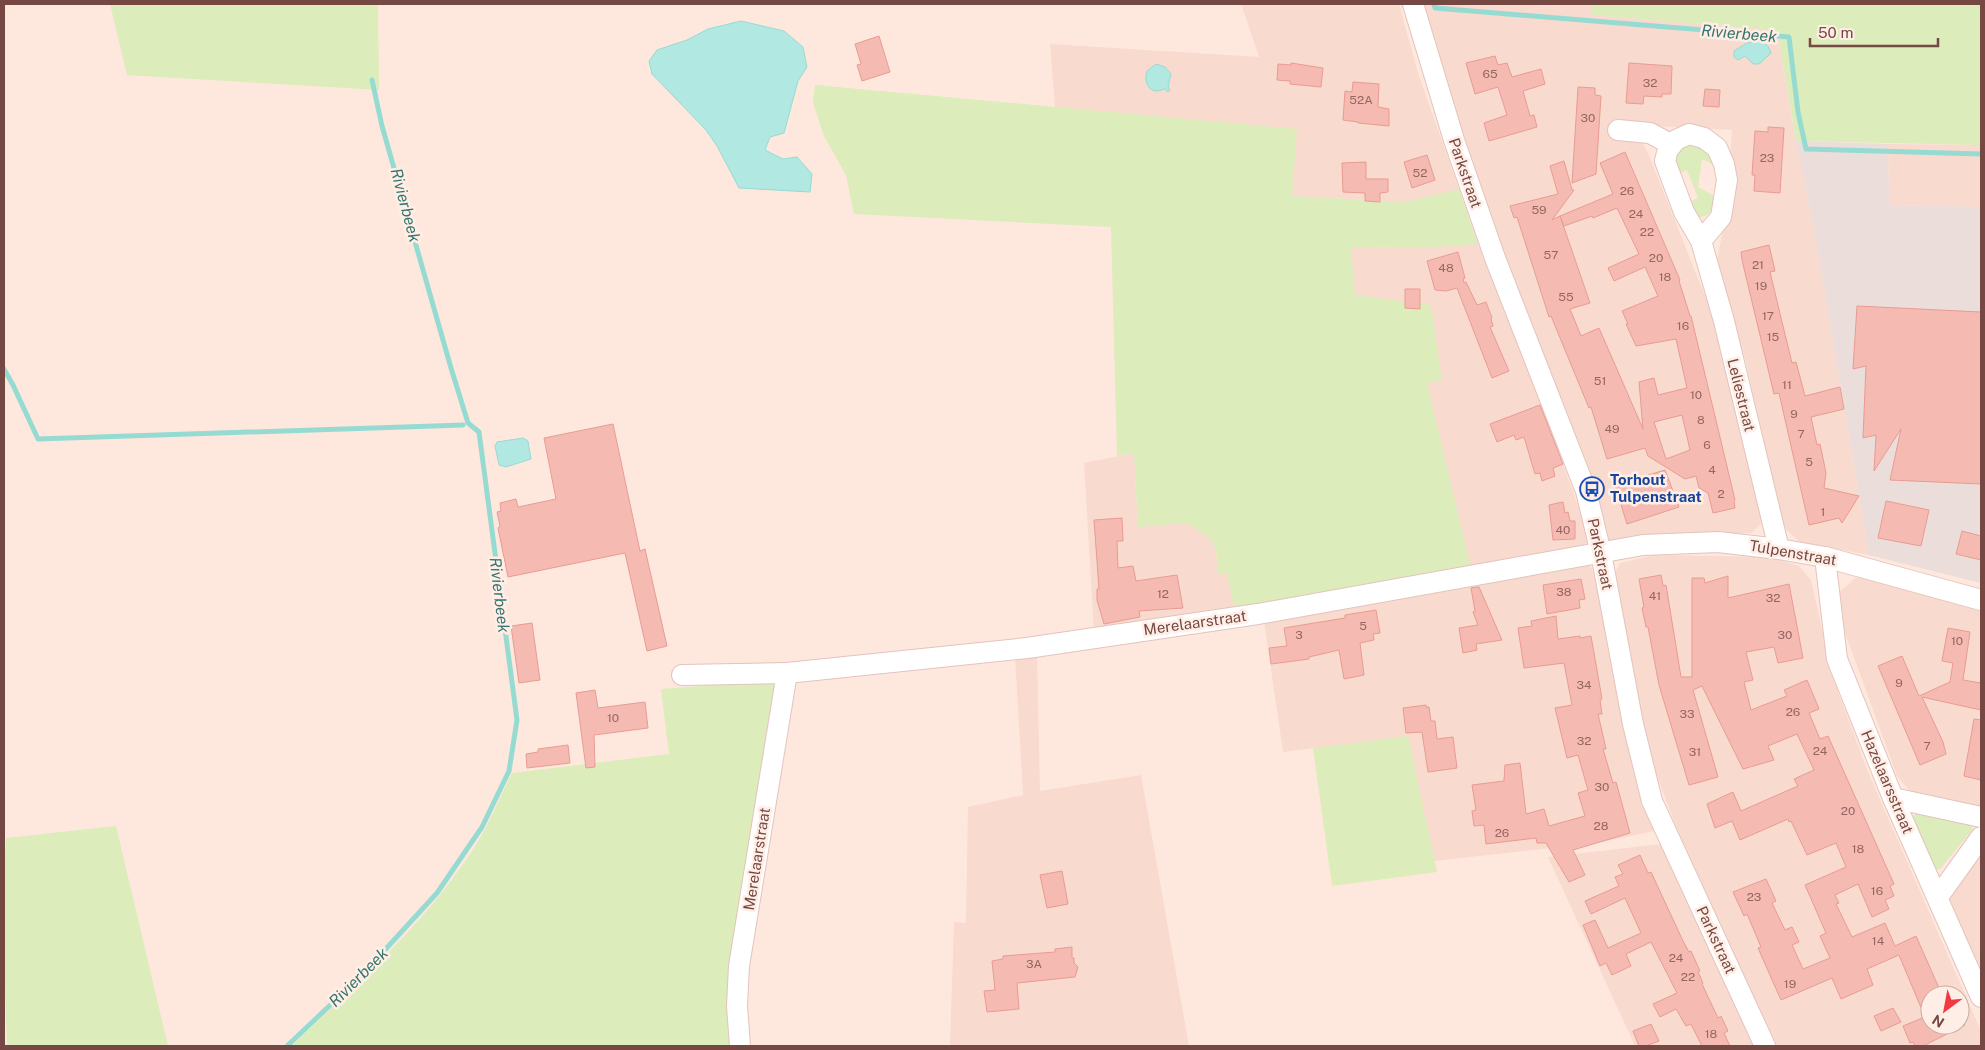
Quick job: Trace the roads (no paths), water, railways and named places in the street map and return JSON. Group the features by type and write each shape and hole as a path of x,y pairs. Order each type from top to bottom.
{"street":[{"name":"Parkstraat","path":"1413,4 1454,140 1495,258 1586,491 1601,553 1633,724 1652,801 1765,1046"},
{"path":"1618,130 1650,133 1672,145 1676,140 1689,134 1704,138 1716,148 1724,164 1727,180 1721,217 1701,241"},
{"name":"Leliestraat","path":"1672,145 1668,149 1665,161 1684,212 1701,241 1724,321 1779,549"},
{"name":"Tulpenstraat","path":"1601,553 1642,545 1718,542 1779,549 1825,557 1981,600"},
{"name":"Merelaarstraat","path":"682,675 787,672 1027,648 1239,617 1601,553"},
{"name":"Hazelaarsstraat","path":"1825,557 1837,659 1893,798 1981,997"},
{"name":"Merelaarstraat","path":"740,1046 737,1006 739,966 787,672"},
{"path":"1893,798 1981,817"},
{"path":"1938,897 1981,837"}],"water":[{"path":"741,21 784,31 803,47 807,67 798,81 784,133 770,137 765,150 783,159 797,157 812,174 810,192 739,188 717,146 706,130 652,74 649,61 657,50 687,40 708,29"},
{"path":"1757,41 1766,44 1771,53 1759,64 1753,64 1745,56 1738,60 1734,57 1734,51 1747,43"},
{"path":"1156,64 1165,67 1171,74 1168,86 1170,90 1168,92 1165,89 1158,91 1151,89 1147,84 1147,71"},
{"path":"523,438 528,441 531,459 506,467 499,465 495,446 497,442"}],"waterway":[{"name":"Rivierbeek","path":"1434,4 1435,8 1789,37 1798,112 1806,149 1981,154"},
{"name":"Rivierbeek","path":"287,1046 361,976 437,893 482,827 509,771 517,720 479,432 468,423 451,368 382,126 372,80"},
{"path":"4,369 38,439 463,425"}],"place":[{"name":"Torhout Tulpenstraat","path":"1592,489"}]}
